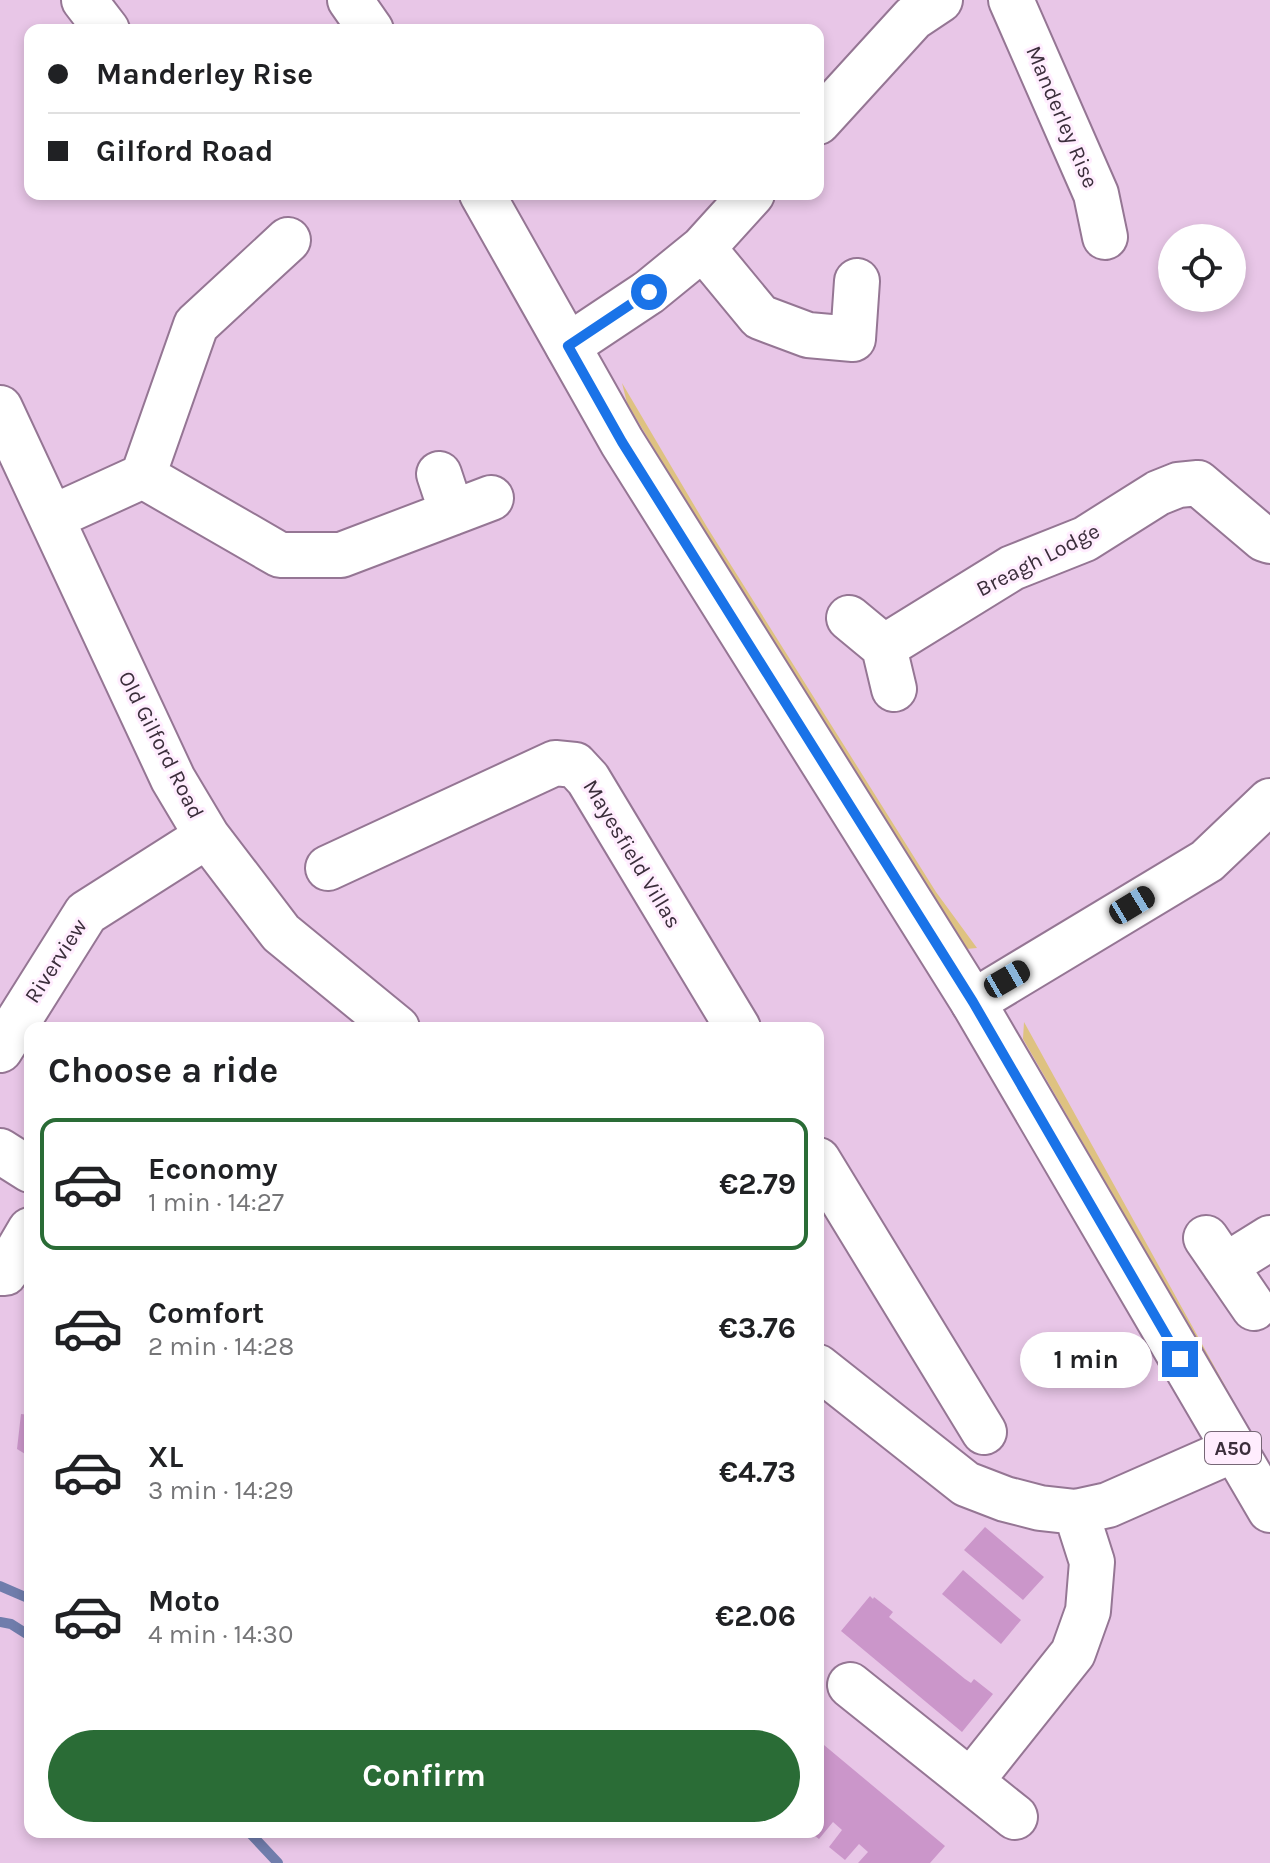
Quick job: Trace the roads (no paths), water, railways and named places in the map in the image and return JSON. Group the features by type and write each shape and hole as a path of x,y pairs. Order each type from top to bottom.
{"street":[{"path":"84,0 102,24"},
{"path":"350,0 367,24"},
{"path":"824,115 913,18 940,0"},
{"name":"Manderley Rise","path":"1011,0 1096,194 1105,237"},
{"name":"A50","path":"485,200 622,442 973,1002 1270,1510"},
{"path":"568,346 649,292 703,248 736,200"},
{"path":"53,517 143,476 196,325 288,240"},
{"path":"703,248 760,317 808,335 853,339 857,281"},
{"name":"Old Gilford Road","path":"0,408 173,779 207,836 281,933 390,1022"},
{"path":"143,476 280,555 341,555 461,495"},
{"name":"Breagh Lodge","path":"884,647 1012,568 1085,539 1158,493 1178,485 1198,483 1270,541"},
{"path":"849,618 884,647 894,689"},
{"name":"Mayesfield Villas","path":"328,868 555,763 575,765 588,779 720,1022"},
{"path":"973,1002 1207,861 1270,801"},
{"name":"Riverview","path":"0,1050 86,913 207,836"},
{"path":"0,1151 24,1166"},
{"path":"824,1170 984,1432"},
{"path":"1254,1308 1215,1252 1270,1238"},
{"path":"9,1281 24,1245"},
{"path":"824,1372 966,1484 1040,1508 1076,1512 1108,1505 1233,1450"},
{"path":"971,1781 1073,1653 1088,1611 1092,1562 1076,1512"},
{"path":"850,1685 1015,1817"}],"waterway":[{"path":"0,1586 24,1596"},
{"path":"0,1622 11,1624 24,1632"},
{"path":"255,1838 278,1863"}]}
